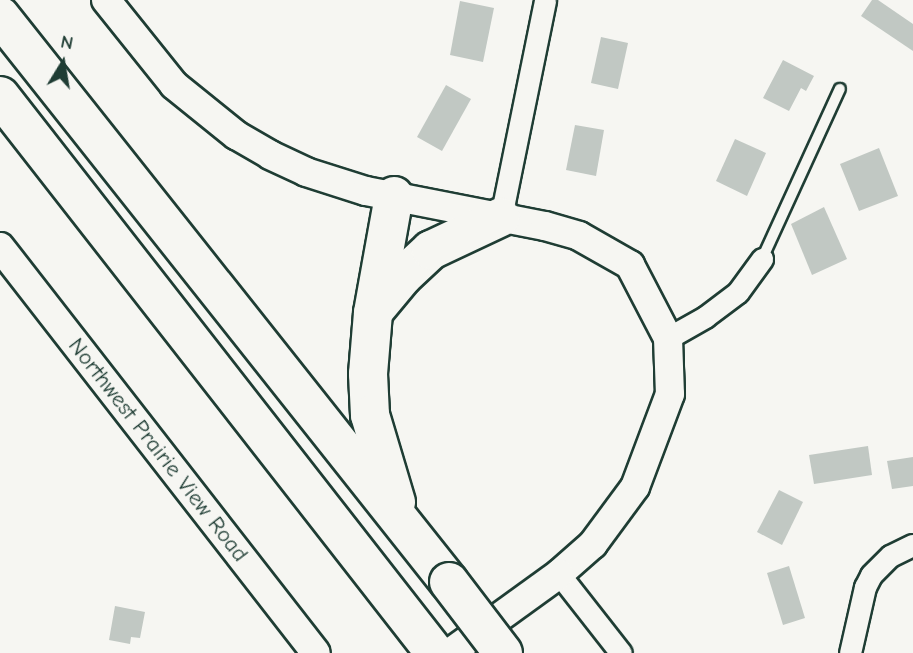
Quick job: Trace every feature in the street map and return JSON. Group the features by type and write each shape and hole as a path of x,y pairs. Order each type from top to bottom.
{"highway":[{"path":"0,16 503,653"},
{"path":"0,96 435,653"},
{"path":"394,196 373,313 368,374 370,415 380,458 408,534"},
{"path":"373,313 403,276 432,250 501,217"}],"street":[{"path":"501,217 545,0"},
{"path":"112,3 174,85 236,135 306,172 366,191 545,226 579,236 630,265 668,338 670,394 635,487 593,544 559,574 450,653"},
{"name":"Northwest Prairie View Road","path":"0,247 316,653"},
{"path":"668,338 705,317 738,292 762,259"},
{"path":"850,653 865,587 871,575 890,556 913,545"},
{"path":"559,574 621,653"}],"lane":[{"path":"762,259 840,89"}],"building":[{"path":"872,0 878,0 913,24 913,51 861,16"},
{"path":"460,1 494,8 483,62 450,55"},
{"path":"601,37 628,43 618,89 591,83"},
{"path":"783,60 814,76 806,91 801,88 789,111 763,98"},
{"path":"446,85 471,99 442,151 417,137"},
{"path":"575,125 604,130 596,176 566,170"},
{"path":"735,139 766,153 747,196 716,181"},
{"path":"879,148 898,196 859,211 840,164"},
{"path":"824,207 847,259 812,275 791,224"},
{"path":"868,446 872,475 814,484 809,455"},
{"path":"913,457 913,486 892,489 887,461"},
{"path":"779,490 803,502 782,545 757,532"},
{"path":"789,566 805,618 783,625 767,573"},
{"path":"115,606 145,612 140,638 131,637 130,644 109,640"}]}
